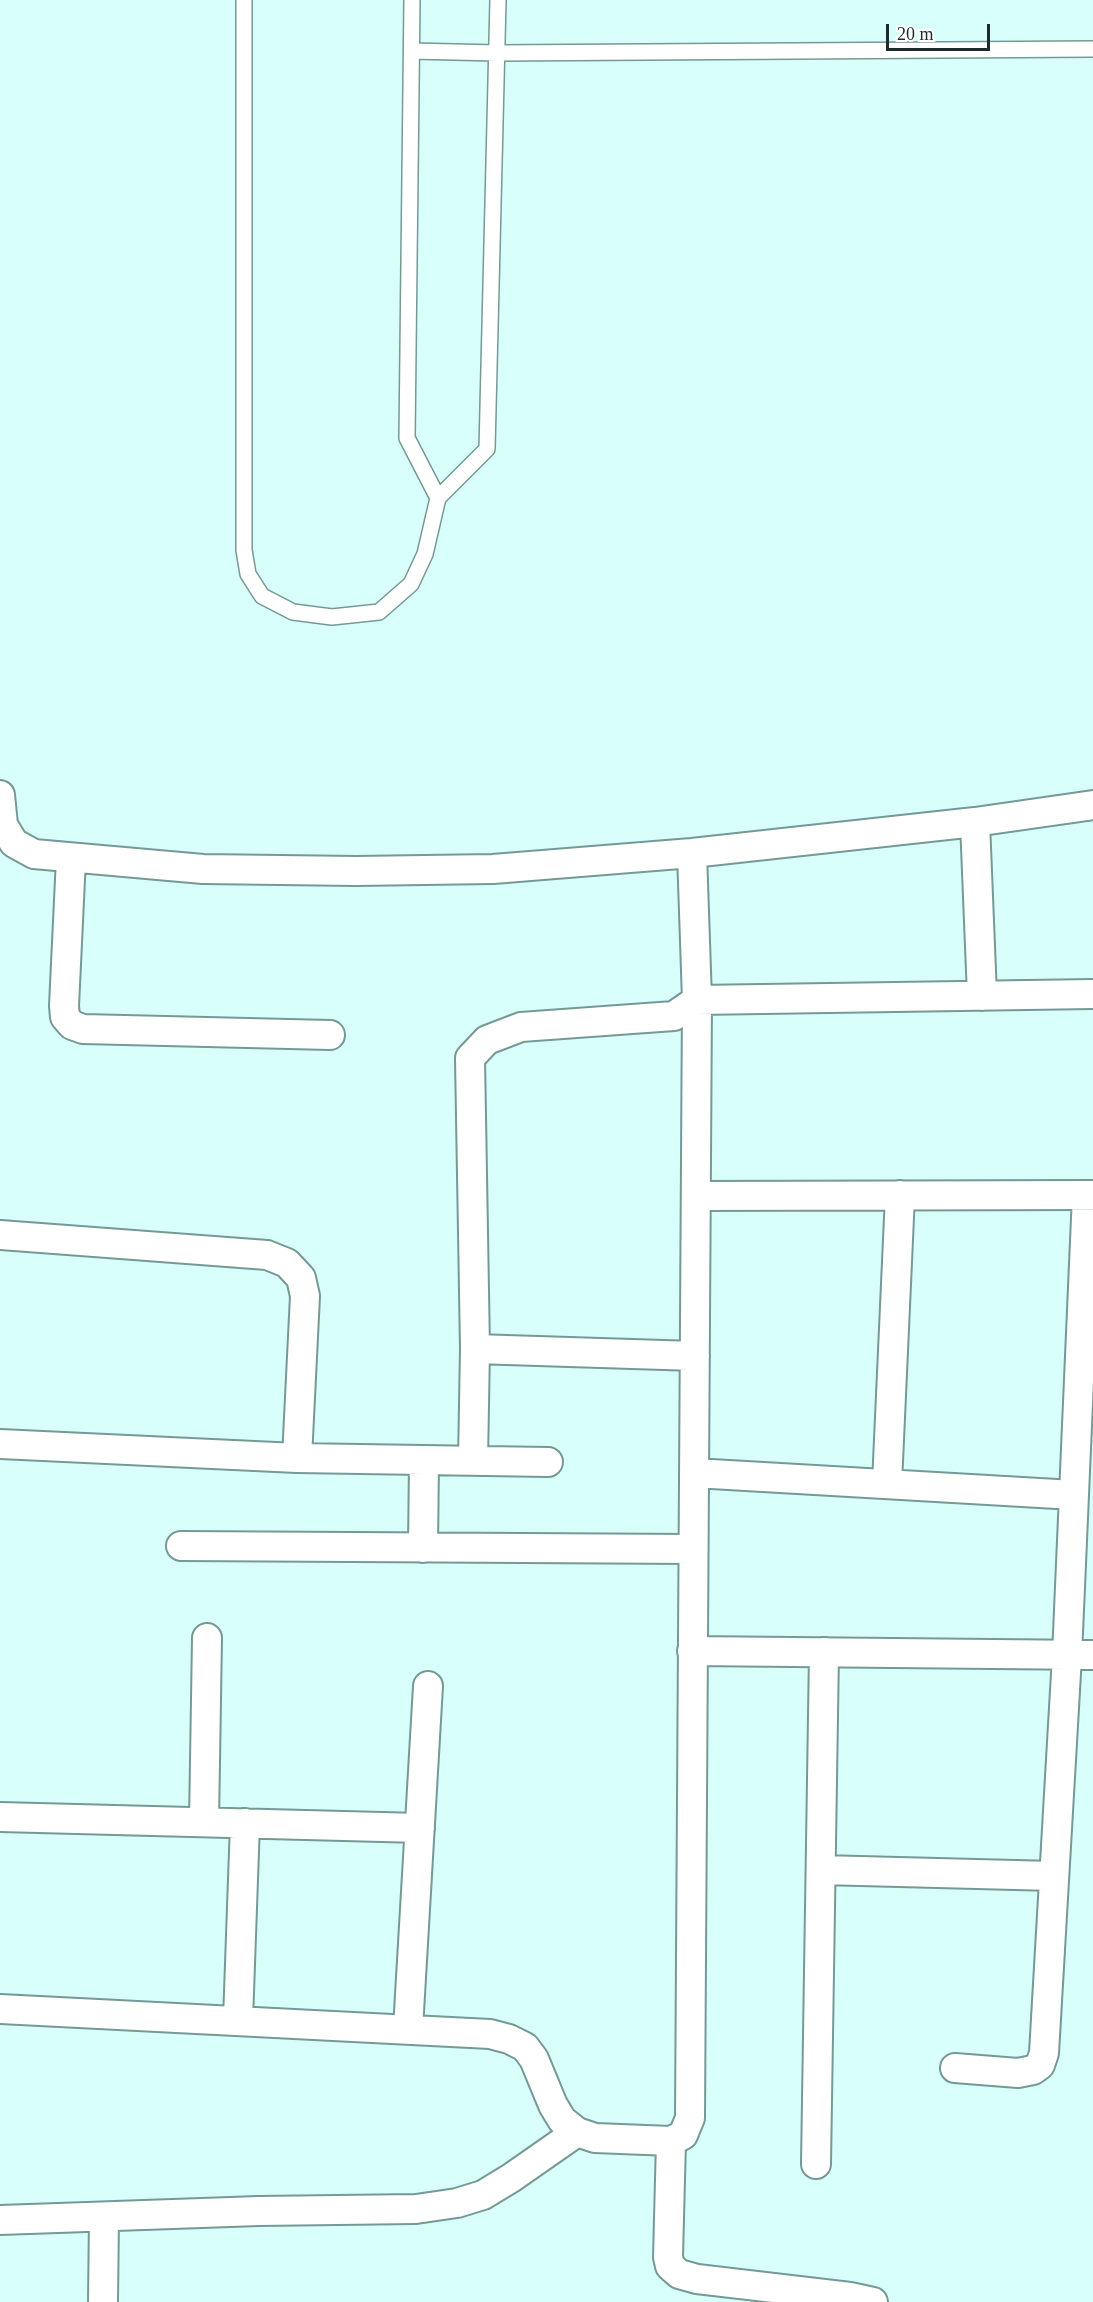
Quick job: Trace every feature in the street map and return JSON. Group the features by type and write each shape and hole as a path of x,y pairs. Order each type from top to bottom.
{"street":[{"path":"0,795 7,844 34,855 203,869 356,871 493,869 692,853 975,822 1093,805"},
{"path":"975,822 982,996"},
{"path":"0,2009 490,2034 509,2039 525,2047 534,2059 553,2106 562,2120 576,2132 595,2138 671,2141 683,2135 690,2118 697,1000 692,853"},
{"path":"71,858 64,1006 65,1017 72,1025 83,1029 330,1035"},
{"path":"473,1461 475,1349 470,1058 487,1040 521,1027 674,1016 697,1000 1093,994"},
{"path":"887,1484 900,1195"},
{"path":"696,1196 1090,1195 1074,1495 1080,1655 1054,1876 1044,2053 1040,2065 1033,2070 1018,2073 955,2068"},
{"path":"0,1236 267,1255 287,1263 301,1278 305,1296 297,1458"},
{"path":"475,1349 695,1356"},
{"path":"0,1444 297,1458 548,1462"},
{"path":"423,1548 424,1460"},
{"path":"693,1473 1074,1495"},
{"path":"181,1546 693,1549"},
{"path":"204,1822 207,1638"},
{"path":"692,1651 1080,1655"},
{"path":"816,2164 824,1652"},
{"path":"408,2030 428,1686"},
{"path":"0,1817 420,1828"},
{"path":"238,2020 245,1823"},
{"path":"821,1870 1054,1876"},
{"path":"0,2220 259,2211 416,2209 458,2203 483,2195 576,2132"},
{"path":"671,2141 670,2266 679,2274 698,2279 850,2297 873,2302"},
{"path":"103,2302 104,2217"}],"lane":[{"path":"244,0 244,538 248,574 262,596 293,612 332,617 379,612 411,584 425,554 438,498 487,449 498,0"},
{"path":"412,0 407,438 438,498"},
{"path":"412,51 497,53 1093,48"}]}
